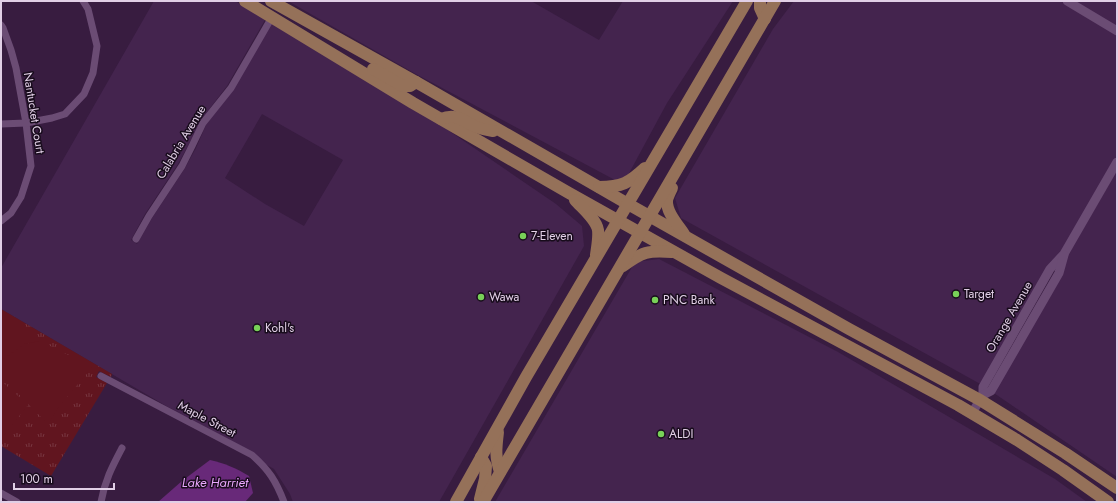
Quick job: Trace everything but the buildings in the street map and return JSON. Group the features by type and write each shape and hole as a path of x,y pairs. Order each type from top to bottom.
{"main road":[{"path":"245,1 441,119 569,193 972,413 1063,470 1108,502"},
{"path":"254,1 258,4 274,2 849,329 982,398 1117,488"},
{"path":"456,502 499,425 747,1"},
{"path":"760,1 760,8 765,18"},
{"path":"483,502 775,1"},
{"path":"272,17 288,18 330,41 339,39"},
{"path":"346,61 360,61 403,86 410,86 416,82"},
{"path":"441,119 448,116 453,116 476,127 506,134"},
{"path":"684,159 668,198 667,206 686,237"},
{"path":"599,187 622,185 633,180 653,161"},
{"path":"569,193 590,215 598,229 596,260"},
{"path":"618,270 643,253 655,251 676,252"},
{"path":"806,323 821,322 849,329"},
{"path":"499,425 495,451 500,472"},
{"path":"479,502 485,479 486,466 481,457"}],"street":[{"path":"1,124 26,123 65,114 84,94 93,73 96,46 88,9 83,1"},
{"path":"1067,1 1117,31"},
{"name":"Calabria Avenue","path":"136,239 149,216 182,166 203,123 231,88 272,17"},
{"name":"Nantucket Court","path":"1,25 11,50 16,68 26,123 31,166 21,197 11,213 1,222"},
{"name":"Orange Avenue","path":"972,413 982,398 991,391 1036,314 1059,273 1064,254 1117,162"},
{"name":"Maple Street","path":"101,376 252,455 262,464 274,479 284,502"},
{"path":"101,502 106,481 122,448"},
{"path":"1,493 17,502"}],"shaded area":[{"path":"154,1 235,1 266,18 227,86 200,121 178,164 145,214 131,240 137,244 152,218 185,168 206,125 272,22 417,109 556,204 582,226 584,246 439,502 293,502 290,494 274,469 267,465 254,453 168,407 1,309 1,268","holes":["262,114 343,160 304,226 265,204 225,178"]},
{"path":"288,1 531,1 599,40 623,1 733,1 667,103 627,177 615,180 414,73"},
{"path":"794,1 1060,1 1117,35 1117,155 984,386 681,218 675,198 773,29"},
{"path":"1074,1 1117,1 1117,27"},
{"path":"1117,170 1117,477 991,391"},
{"path":"659,259 838,352 1055,479 1087,502 495,502 635,262"}],"green space":[{"path":"1,309 112,374 111,377 99,371 96,377 107,383 51,476 1,446"},
{"path":"1,314 25,336 1,357"},
{"path":"40,341 92,367 58,408 50,421 45,421 1,376 1,361 24,344"},
{"path":"1,381 28,405 1,439"}],"water":[{"name":"Lake Harriet","path":"210,460 230,466 249,476 253,493 245,502 158,502 182,481"}],"place":[{"name":"7-Eleven","path":"523,236"},
{"name":"Target","path":"956,294"},
{"name":"Wawa","path":"481,297"},
{"name":"PNC Bank","path":"655,300"},
{"name":"Kohl's","path":"257,328"},
{"name":"ALDI","path":"661,434"}]}
